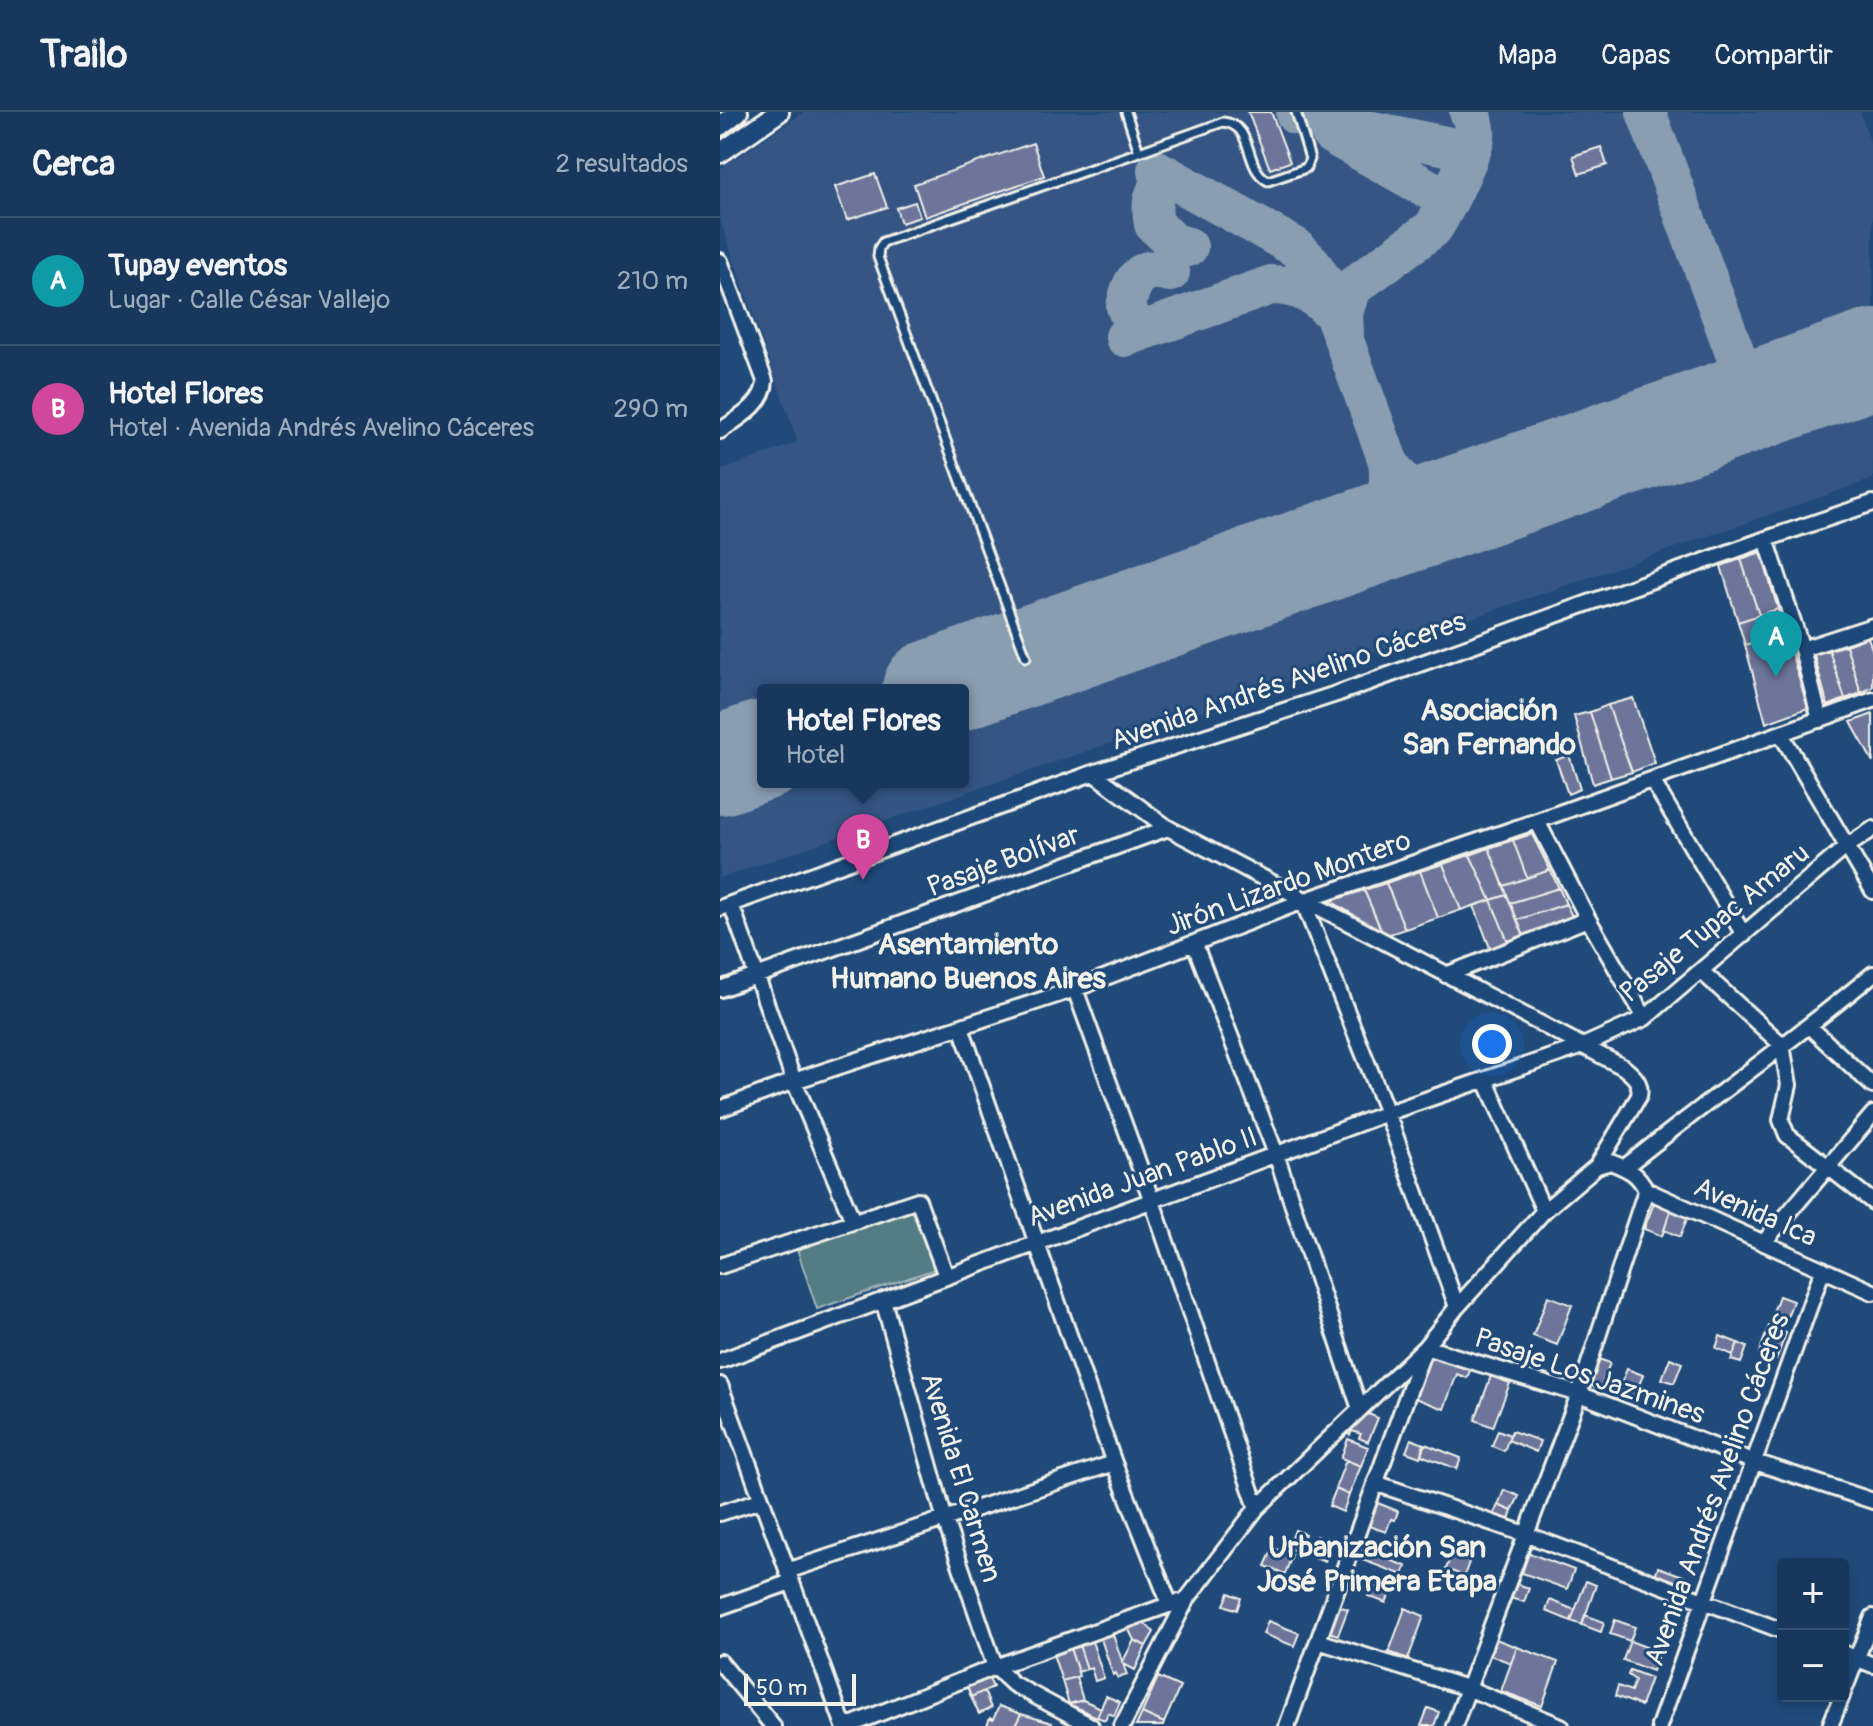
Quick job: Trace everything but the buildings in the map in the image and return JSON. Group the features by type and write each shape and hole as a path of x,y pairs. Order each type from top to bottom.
{"street":[{"path":"720,153 779,112"},
{"path":"720,261 724,279 765,381 759,401 720,431"},
{"name":"Avenida Andrés Avelino Cáceres","path":"726,906 1093,773 1339,693 1873,503"},
{"path":"1766,539 1802,649 1820,720"},
{"path":"1802,649 1873,626"},
{"name":"Jirón Lizardo Montero","path":"720,1109 794,1081 1075,989 1303,901 1873,700"},
{"path":"1781,734 1873,891"},
{"path":"1093,773 1168,828 1623,1067 1637,1078 1641,1089 1597,1166 1544,1211 1425,1347 1257,1508 1187,1599 1122,1726"},
{"path":"1652,780 1744,935"},
{"path":"1537,821 1645,1018"},
{"name":"Pasaje Bolívar","path":"720,989 1168,828"},
{"name":"Pasaje Tupac Amaru","path":"1583,1046 1645,1018 1846,847 1873,829"},
{"path":"1303,901 1387,1113 1457,1307"},
{"path":"726,906 757,976 794,1081 853,1221"},
{"path":"1446,975 1588,919"},
{"path":"1195,945 1276,1154 1360,1409"},
{"path":"1701,971 1782,1045 1789,1085 1781,1120 1787,1135 1873,1202"},
{"path":"1597,1166 1611,1162 1625,1167 1782,1045 1810,1027 1873,974"},
{"path":"1075,989 1152,1201 1257,1508"},
{"path":"961,1027 1114,1463 1170,1605"},
{"path":"1810,1027 1873,1086"},
{"name":"Avenida Juan Pablo II","path":"720,1361 1387,1113 1583,1046"},
{"path":"1486,1081 1544,1211"},
{"path":"1764,1242 1873,1114"},
{"name":"Avenida Ica","path":"1625,1167 1639,1175 1646,1190 1873,1292"},
{"path":"1454,1726 1579,1394 1646,1190"},
{"path":"720,1266 918,1200 946,1276"},
{"name":"Avenida Andrés Avelino Cáceres","path":"1659,1726 1823,1269"},
{"name":"Avenida El Carmen","path":"883,1300 945,1520 995,1667"},
{"path":"1287,1726 1425,1347"},
{"name":"Pasaje Los Jazmines","path":"1425,1347 1579,1394 1752,1461 1873,1501"},
{"path":"720,1385 846,1726 995,1667 1187,1599"},
{"path":"720,1607 789,1576 1114,1463"},
{"path":"1375,1483 1525,1534 1780,1630"},
{"path":"720,1513 761,1500"},
{"path":"1873,1617 1850,1655 1873,1665"},
{"path":"1318,1641 1467,1688 1561,1726"},
{"path":"720,1662 773,1726"},
{"path":"995,1667 1013,1684 1091,1726"},
{"path":"1830,1726 1839,1702"}],"lane":[{"path":"1126,112 1139,152"},
{"path":"1026,657 878,257 879,248 883,242 1223,122 1241,129 1255,170 1268,181 1306,168 1310,159 1296,112"}],"shaded area":[{"path":"804,112 1860,112 1873,150 1873,479 720,878 720,471 798,442 720,220 720,169"}],"green space":[{"path":"914,1207 935,1269 817,1309 796,1246"}],"taxiway":[{"path":"1344,334 1343,313 1351,288 1432,229 1437,222 1473,144 1475,129 1469,112"},
{"path":"1646,112 1753,402"},
{"path":"1296,115 1470,151"},
{"path":"1331,134 1448,200"},
{"path":"1157,170 1295,247 1322,280 1388,461 1389,485 1383,506 1372,524 1355,541"},
{"path":"1167,176 1154,198 1154,224 1174,243 1188,247"},
{"path":"1137,332 1126,307 1134,282 1144,272 1151,270 1170,272"},
{"path":"1125,337 1271,285 1307,293 1337,317"},
{"path":"1388,461 1404,483 1421,495 1469,502"}],"runway":[{"path":"949,684 1873,359"},
{"path":"720,765 757,752"}],"place":[{"name":"Tupay eventos","path":"1776,677"},
{"name":"Hotel Flores","path":"863,880"}],"district":[{"name":"Asociación San Fernando","path":"1489,727"},
{"name":"Asentamiento Humano Buenos Aires","path":"968,961"},
{"name":"Urbanización San José Primera Etapa","path":"1377,1564"}]}
